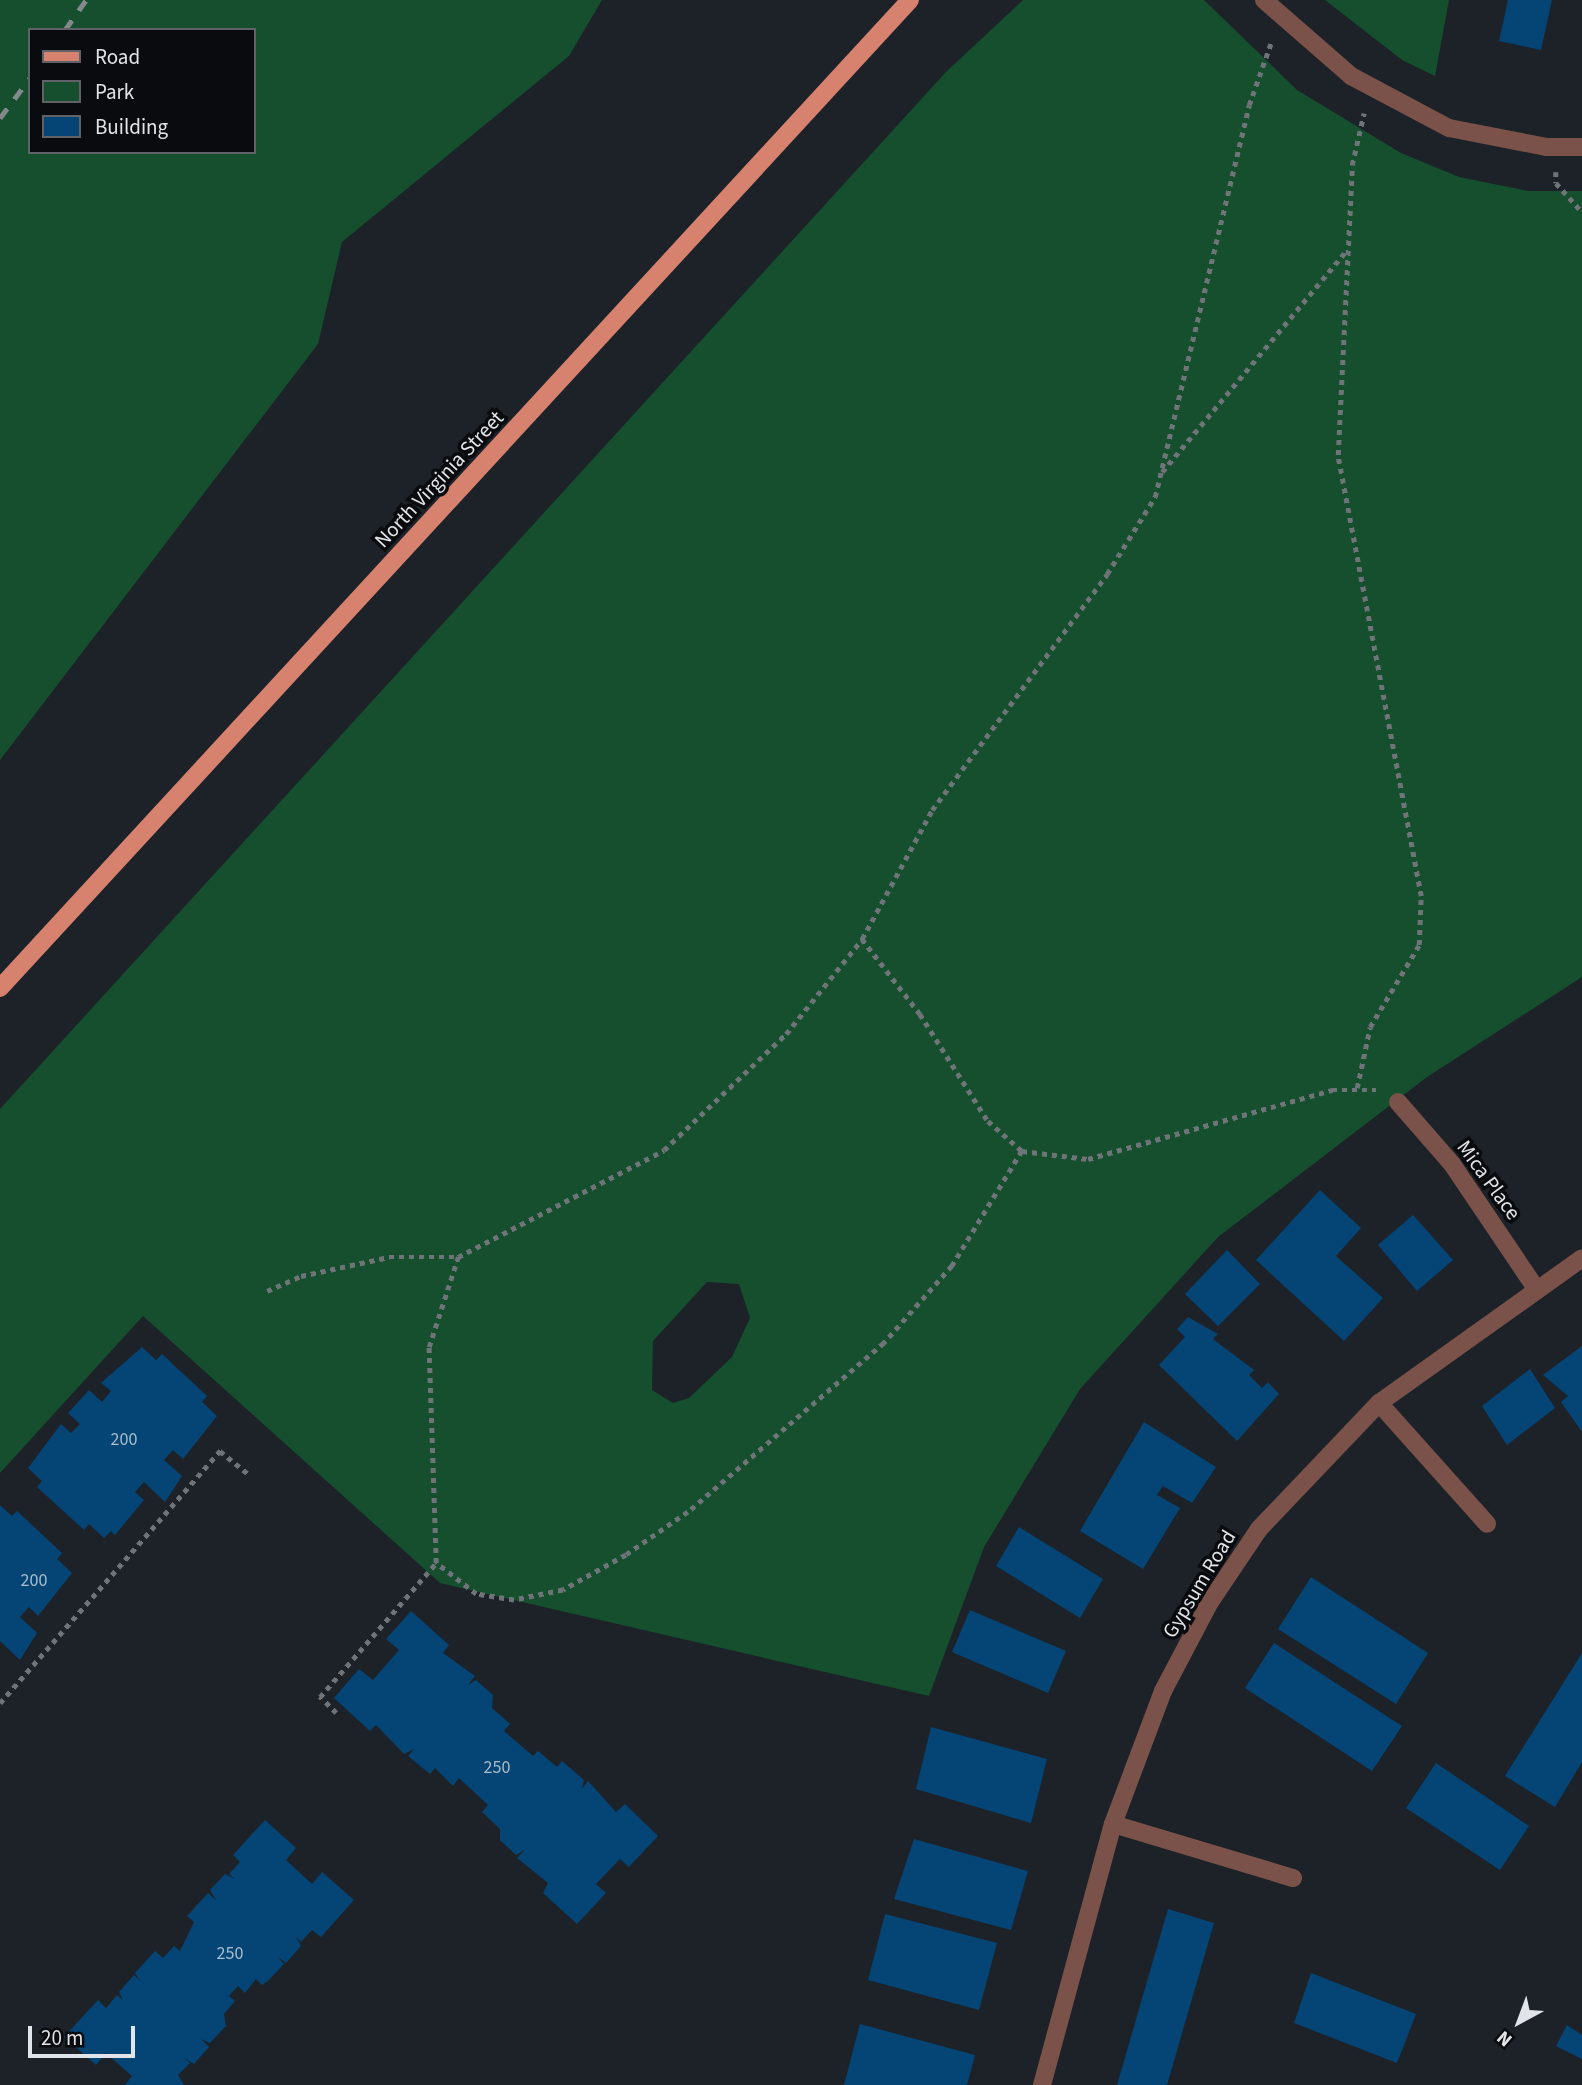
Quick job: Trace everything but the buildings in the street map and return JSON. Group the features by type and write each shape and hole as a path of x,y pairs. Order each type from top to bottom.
{"main road":[{"name":"North Virginia Street","path":"0,988 910,0"}],"street":[{"path":"1264,0 1374,90 1449,128 1557,147 1582,147"},
{"name":"Mica Place","path":"1398,1102 1452,1164 1538,1290"},
{"name":"Gypsum Road","path":"1042,2085 1113,1824 1163,1691 1210,1602 1259,1529 1379,1403 1582,1258"},
{"path":"1379,1403 1487,1524"},
{"path":"1113,1824 1293,1878"}],"path":[{"path":"267,1291 301,1276 389,1257 458,1257 664,1150 786,1034 862,939 932,810 1107,574 1155,497 1249,105 1280,15"},
{"path":"1357,1088 1370,1027 1419,945 1421,896 1338,455 1347,250 1356,139 1374,90"},
{"path":"1557,147 1556,183 1582,212"},
{"path":"1160,473 1347,250"},
{"path":"862,939 920,1014 988,1121 1022,1151 1088,1159 1357,1088 1398,1102"},
{"path":"436,1563 476,1594 514,1600 564,1590 626,1555 688,1512 884,1343 952,1266 1022,1151"},
{"path":"336,1713 320,1697 436,1563 429,1347 458,1257"},
{"path":"0,1703 220,1451 250,1475"}],"green space":[{"path":"0,0 602,0 569,56 342,242 318,344 0,760"},
{"path":"1023,0 1204,0 1297,90 1401,153 1459,177 1528,191 1582,191 1582,977 1427,1077 1218,1237 1080,1389 984,1547 929,1696 440,1583 143,1316 0,1473 0,1109 946,72","holes":["707,1282 739,1284 750,1318 732,1357 689,1398 673,1403 652,1390 653,1341"]},
{"path":"1325,0 1449,0 1435,76 1402,60"}],"railway":[{"path":"66,28 86,0"},
{"path":"0,118 28,81"}]}
